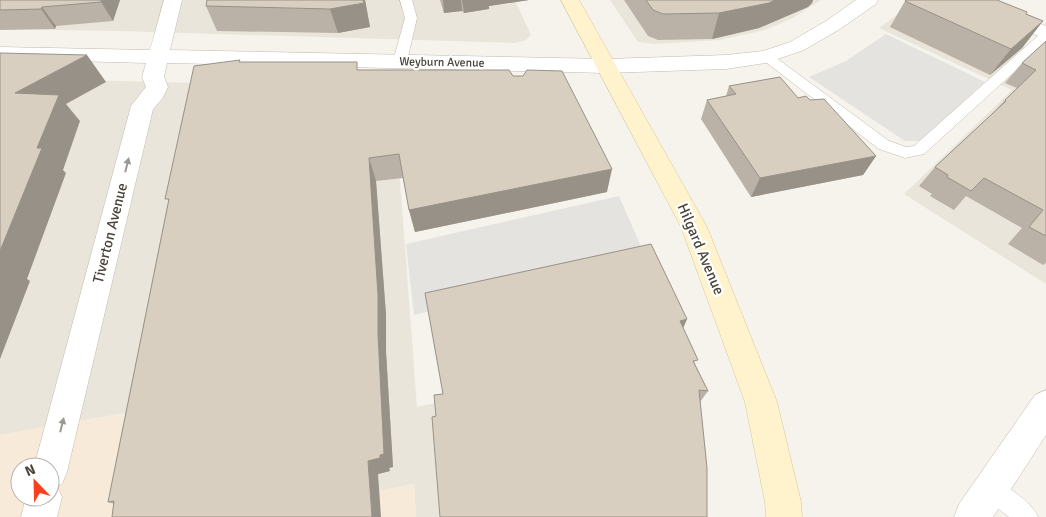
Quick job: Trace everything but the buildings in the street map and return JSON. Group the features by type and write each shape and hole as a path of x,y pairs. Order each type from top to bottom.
{"street":[{"name":"Tiverton Avenue","path":"54,457 142,106 154,94 157,87 153,77 173,0"},
{"name":"Hilgard Avenue","path":"570,0 688,215 702,246 761,402 783,502 784,517"},
{"name":"Weyburn Avenue","path":"0,53 400,61 517,71 726,62 766,56 797,46 833,25 869,0"},
{"path":"967,0 1046,34"},
{"path":"972,517 1046,406"}],"lane":[{"path":"400,61 411,18 406,0"},
{"path":"766,56 884,144 905,152 919,150 1046,34"},
{"path":"991,489 1027,517"}],"shaded area":[{"path":"0,0 515,0 531,35 526,40 515,43 0,29"},
{"path":"610,0 821,0 791,19 765,30 720,40 654,44 638,42"},
{"path":"915,1 922,1 1046,56 1046,284 904,194 1012,90 879,28"},
{"path":"886,34 985,82 920,141 905,141 809,77 846,61"},
{"path":"0,78 393,88 417,407 680,348 705,517 416,517 414,484 246,517 136,411 0,435"},
{"path":"619,196 647,260 414,315 406,244"},
{"path":"136,411 119,517 0,517 0,435"},
{"path":"414,484 416,517 246,517"}]}
